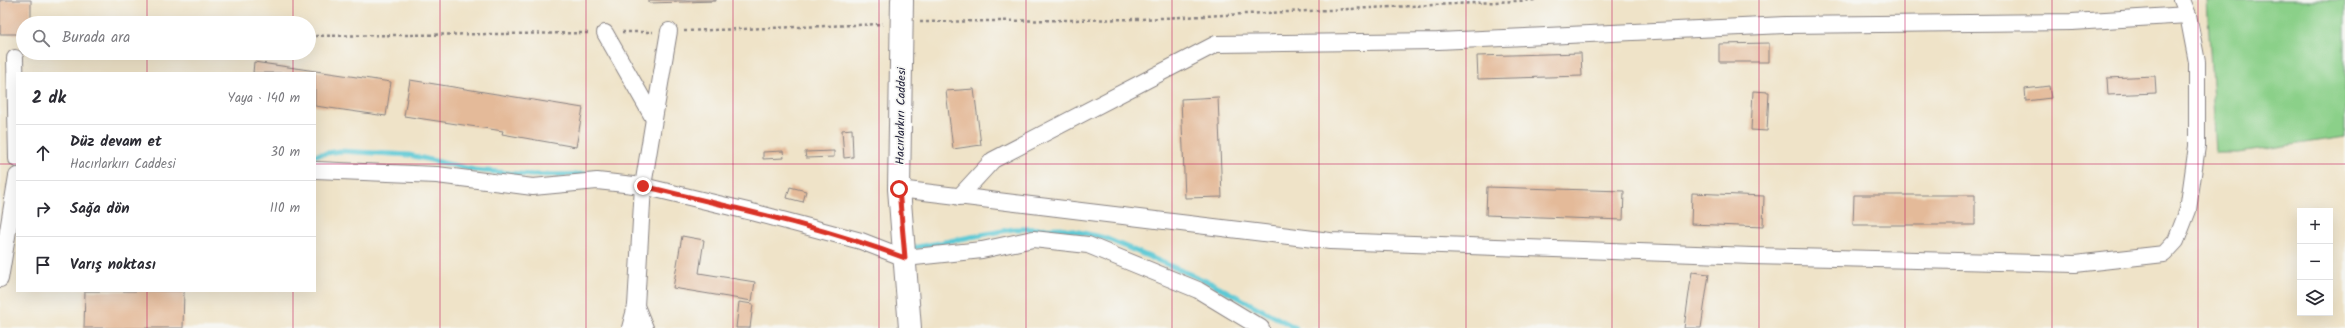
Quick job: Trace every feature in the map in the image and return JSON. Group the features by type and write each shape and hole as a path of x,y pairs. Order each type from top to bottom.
{"street":[{"name":"Hacırlarkırı Caddesi","path":"902,0 903,23 899,189 910,328"},
{"path":"899,189 1330,241 1752,256 2075,264 2164,254 2176,241 2188,210 2197,146 2197,62 2188,15 2182,0"},
{"path":"959,197 993,160 1216,44 1438,41 1786,25 2072,22 2188,15"},
{"path":"630,328 636,306 643,186 670,31"},
{"path":"605,33 654,119"},
{"path":"16,60 16,72"},
{"path":"316,170 437,175 533,187 597,181 643,186 756,213 854,239 905,258 982,250 1033,239 1088,245 1198,290 1261,328"},
{"path":"0,279 16,183"},
{"path":"636,306 645,328"}],"path":[{"path":"316,36 605,33 937,21 1141,19 1537,0"}],"green space":[{"path":"2207,0 2345,0 2345,137 2239,153 2216,153"}],"building":[{"path":"0,0 31,0 31,16 16,16 16,34 0,34"},
{"path":"649,0 716,0 716,1 649,3"},
{"path":"1769,43 1769,62 1719,62 1719,44"},
{"path":"1581,53 1582,76 1478,79 1477,56"},
{"path":"254,62 391,82 386,116 316,106 316,72 253,72"},
{"path":"2155,76 2156,93 2108,95 2107,78"},
{"path":"410,80 583,108 576,147 502,134 503,131 404,116"},
{"path":"2049,86 2051,98 2026,101 2025,89"},
{"path":"974,89 981,145 953,149 946,91"},
{"path":"1753,91 1769,92 1767,131 1751,130"},
{"path":"1218,97 1222,197 1185,198 1181,99"},
{"path":"852,129 853,157 844,158 842,130"},
{"path":"783,151 784,158 763,159 763,152"},
{"path":"834,151 834,157 806,158 805,152"},
{"path":"790,187 806,191 803,202 787,198"},
{"path":"1487,187 1624,191 1623,220 1486,215"},
{"path":"1692,193 1764,196 1763,227 1691,224"},
{"path":"1854,195 1975,195 1975,225 1853,225"},
{"path":"682,236 704,240 699,273 755,282 752,301 673,288"},
{"path":"1692,272 1709,274 1701,328 1684,328"},
{"path":"85,292 184,292 183,328 84,328"},
{"path":"739,302 753,304 750,328 736,328"}],"waterway":[{"path":"316,155 340,151 409,155 474,170 531,175 600,174"},
{"path":"912,248 1013,229 1061,228 1105,238 1213,284 1296,328"}],"route":[{"path":"643,186 756,213 861,241 905,258 899,189"}]}
